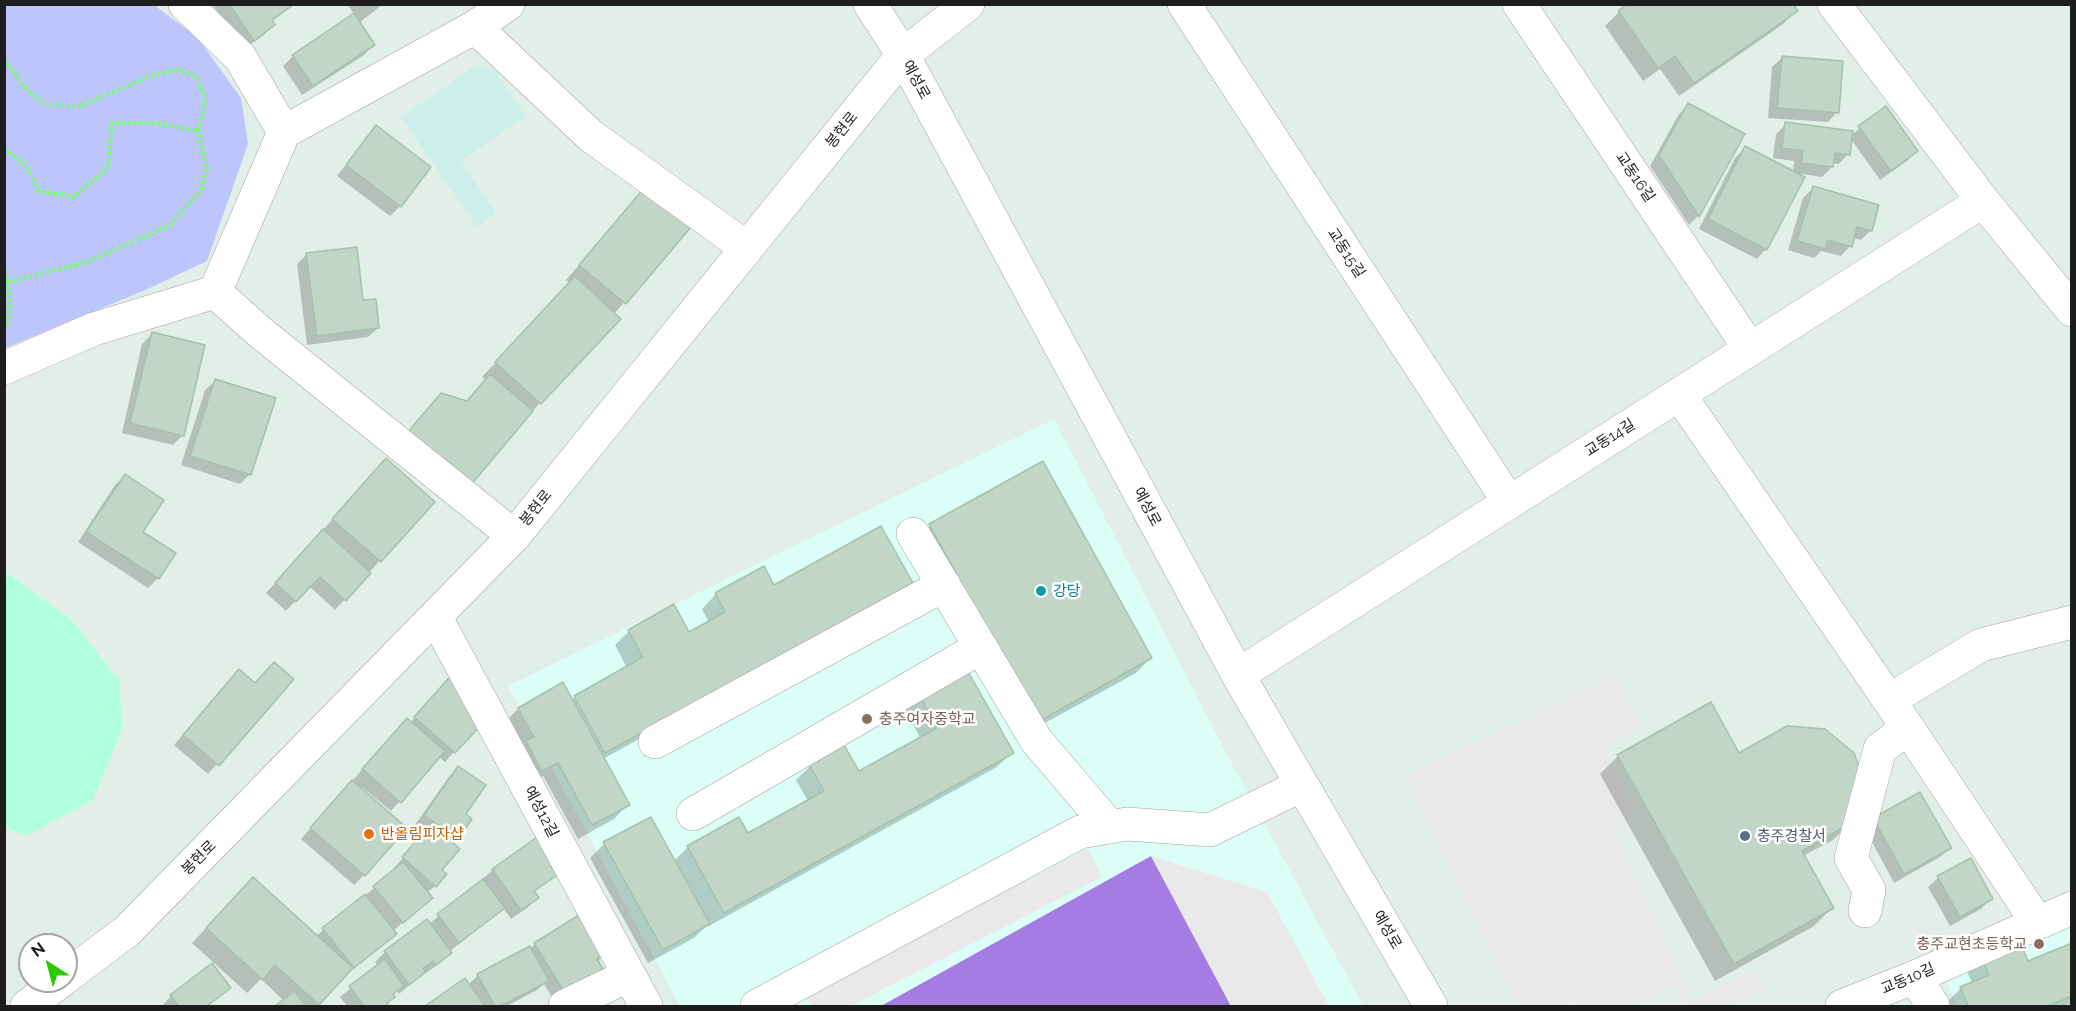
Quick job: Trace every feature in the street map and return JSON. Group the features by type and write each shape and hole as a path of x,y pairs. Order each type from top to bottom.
{"street":[{"path":"185,4 240,57 284,132"},
{"path":"4,368 94,329 214,292 284,132 475,27 508,4"},
{"name":"예성로","path":"870,4 903,55 1238,675 1431,1006"},
{"name":"봉현로","path":"78,968 127,931 514,536 903,55 968,4"},
{"name":"교동15길","path":"1184,4 1509,502"},
{"name":"교동16길","path":"1519,4 1750,349"},
{"path":"1834,4 1983,201 2072,310"},
{"path":"475,27 591,136 747,248"},
{"name":"교동14길","path":"1238,675 1983,201"},
{"path":"214,292 261,333 514,536"},
{"path":"1679,394 1908,728 2037,922"},
{"path":"913,534 1036,740 1110,827"},
{"path":"655,742 944,585"},
{"name":"예성12길","path":"435,618 646,1006"},
{"path":"1889,700 1982,645 2072,622"},
{"path":"693,814 981,647"},
{"path":"1865,911 1869,890 1851,858 1880,749 1908,728"},
{"path":"757,1006 1080,832 1127,824 1210,830 1302,785"},
{"name":"교동10길","path":"1842,1006 1915,977 2072,908"},
{"path":"566,1006 629,975"},
{"path":"1915,977 1933,1006"},
{"path":"27,1006 45,993"}],"path":[{"path":"4,58 23,85 44,103 77,107 146,78 176,70 196,76 206,99 198,131 207,170 200,191 170,225 88,262 7,283"},
{"path":"4,148 26,165 39,191 74,197 108,168 112,123 155,123 198,131"},
{"path":"4,270 7,283 8,321 4,332"}],"shaded area":[{"path":"4,5 154,5 197,37 241,98 248,144 207,261 143,291 5,348"},
{"path":"475,66 494,69 526,116 461,161 496,213 477,227 401,117"},
{"name":"충주여자중학교","path":"1054,419 1226,753 1363,1006 680,1006 508,686"},
{"path":"1615,676 1640,727 1601,746 1635,817 1611,828 1694,1001 1757,971 1766,988 1727,1006 1685,1006 1674,986 1631,1006 1576,1006 1574,1001 1563,1006 1517,1006 1406,777"},
{"path":"1088,849 1102,877 851,1006 811,1006 805,996"},
{"path":"1151,856 1231,1006 881,1006"},
{"path":"1151,856 1267,892 1329,1006 1231,1006"},
{"name":"충주교현초등학교","path":"2071,917 2071,1006 1957,1006 1942,970"}],"sand":[{"path":"8,574 71,619 119,681 123,727 93,800 26,836 5,827 4,585"}],"building":[{"path":"229,4 294,4 272,20 275,25 254,41"},
{"path":"1627,4 1793,4 1798,11 1694,83 1675,56 1658,68 1618,11"},
{"path":"354,13 375,45 313,86 292,55"},
{"path":"1782,56 1843,61 1839,113 1777,108"},
{"path":"1688,103 1745,134 1699,217 1659,155"},
{"path":"1886,106 1918,151 1891,171 1858,126"},
{"path":"1785,122 1853,131 1850,155 1835,153 1833,167 1801,163 1803,151 1782,148"},
{"path":"376,125 431,167 401,207 346,165"},
{"path":"1745,146 1805,177 1767,250 1708,219"},
{"path":"1813,186 1879,205 1872,231 1857,227 1852,247 1828,240 1825,249 1797,241"},
{"path":"645,187 692,226 626,304 579,265"},
{"path":"357,247 363,300 376,299 379,328 317,336 306,253"},
{"path":"575,276 621,319 541,404 495,362"},
{"path":"152,332 205,345 184,436 130,423"},
{"path":"490,374 533,411 470,486 407,433 441,393 467,401"},
{"path":"215,379 276,398 251,475 190,456"},
{"path":"386,458 435,502 381,562 332,519"},
{"name":"강당","path":"1043,461 1152,658 1038,722 929,524"},
{"path":"125,474 164,500 143,532 176,553 159,579 86,532"},
{"path":"881,526 913,583 605,753 574,696 643,657 628,630 674,604 689,632 725,612 715,593 764,566 774,585"},
{"path":"323,529 371,573 346,601 320,577 296,602 275,583"},
{"path":"962,661 1014,753 724,913 687,846 739,817 748,833 824,791 809,764 844,745 859,771 937,728 915,687"},
{"path":"274,662 294,679 219,766 183,735 239,669 255,683"},
{"path":"456,670 485,721 455,753 414,717"},
{"path":"563,682 630,805 592,825 558,763 542,771 526,741 534,737 518,708"},
{"name":"충주경찰서","path":"1711,702 1739,753 1787,726 1825,729 1854,753 1866,785 1853,822 1802,851 1834,908 1734,964 1617,755"},
{"path":"407,718 445,751 401,803 362,769"},
{"path":"458,766 486,785 466,814 472,819 458,839 424,815"},
{"path":"352,780 407,828 365,876 310,828"},
{"path":"1920,792 1952,848 1904,874 1873,818"},
{"path":"651,817 710,924 663,950 603,842"},
{"path":"431,824 460,849 442,870 447,874 436,887 402,857"},
{"path":"540,835 565,870 534,891 539,898 521,910 492,869"},
{"path":"1971,858 1993,899 1960,917 1937,876"},
{"path":"403,862 433,898 403,923 373,886"},
{"path":"253,877 353,968 319,1005 275,965 263,980 206,928"},
{"path":"483,879 505,908 459,943 437,914"},
{"path":"365,894 397,934 354,968 322,928"},
{"path":"584,912 609,952 597,959 603,969 565,993 534,943"},
{"path":"427,919 452,953 436,965 433,961 423,968 426,972 409,985 384,951"},
{"name":"충주교현초등학교","path":"2019,940 2028,961 2072,943 2072,996 2048,1006 1968,1006 1960,987 1989,975 1981,956"},
{"path":"530,946 549,981 501,1006 495,1006 477,974"},
{"path":"385,959 404,986 393,994 395,997 387,1003 390,1006 364,1006 349,986"},
{"path":"212,963 231,988 207,1006 179,1006 170,995"},
{"path":"465,978 485,1006 425,1006"},
{"path":"294,991 306,1006 275,1006"}],"place":[{"name":"강당","path":"1041,591"},
{"name":"충주여자중학교","path":"867,719"},
{"name":"반올림피자샵","path":"369,834"},
{"name":"충주경찰서","path":"1745,836"},
{"name":"충주교현초등학교","path":"2039,944"}]}
